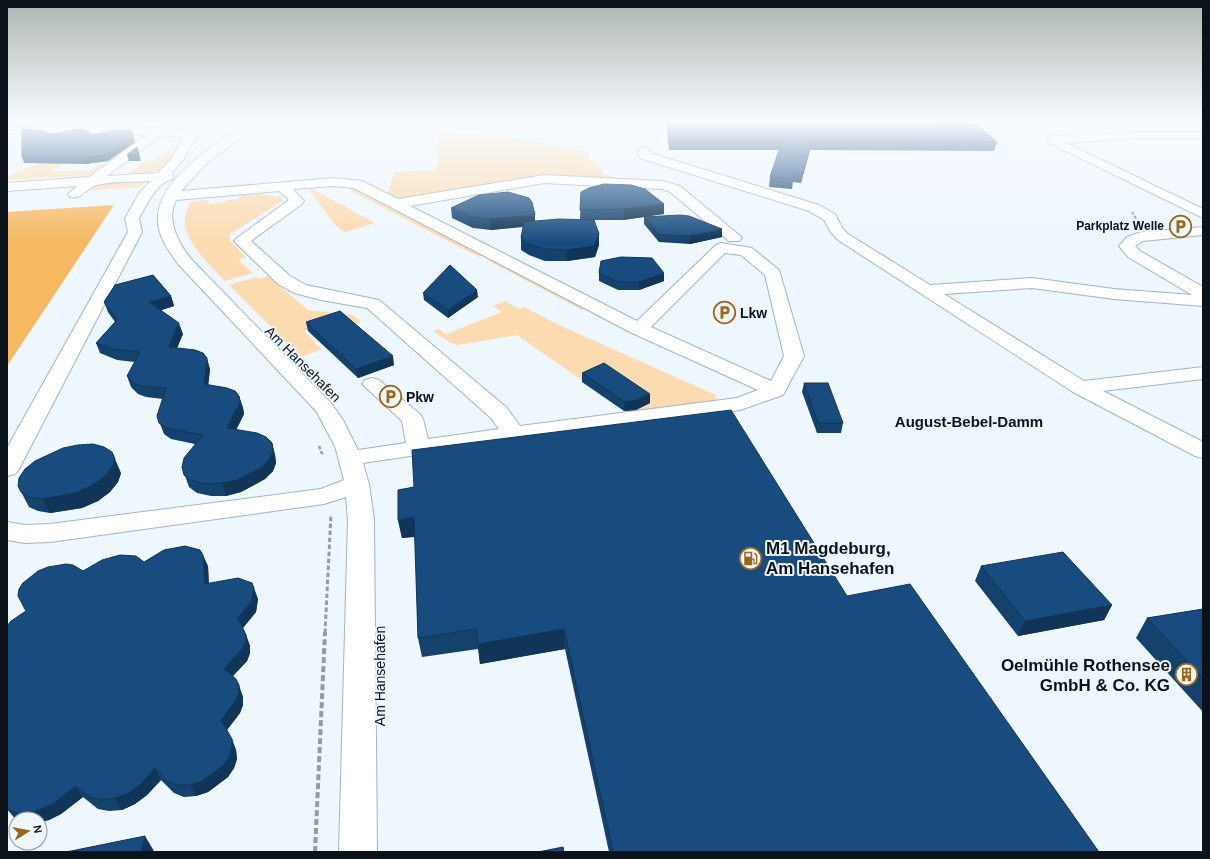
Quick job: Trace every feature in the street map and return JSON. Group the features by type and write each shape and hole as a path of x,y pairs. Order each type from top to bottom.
{"street":[{"path":"75,194 120,162"},
{"path":"7,469 135,232 132,218 161,185 176,162"},
{"name":"Am Hansehafen","path":"201,162 188,174 161,185 168,233 180,256 324,407 340,431 350,458 357,484 361,520 358,852"},
{"path":"668,162 777,195 824,212 832,218 837,231 843,237 1080,388 1203,451"},
{"path":"1096,162 1203,214"},
{"path":"395,204 544,179 663,185 675,189 734,238"},
{"path":"7,186 94,181 161,185 220,194 265,191 311,184 348,182 361,186 639,329 776,391"},
{"path":"7,200 161,185"},
{"path":"279,188 297,201 242,240 284,280 300,289 321,295 373,304 499,413 508,424 511,433"},
{"path":"1203,231 1141,237 1132,240 1127,246 1134,254 1203,294"},
{"path":"350,458 511,433 740,404 776,391 794,356 773,273 746,251 721,248 639,329"},
{"path":"927,290 1032,282 1114,294 1203,302"},
{"path":"1080,388 1203,373"},
{"path":"372,384 412,419 418,447"},
{"path":"7,531 25,534 50,533 324,496 357,484"}],"path":[{"path":"315,852 332,493 325,461 316,440"}],"shaded area":[{"path":"66,162 51,171 90,171 99,164 105,164 90,175 7,180 7,176 40,163"},
{"path":"144,162 171,162 159,170 145,175 126,176"},
{"path":"437,162 595,162 598,163 604,174 619,179 619,181 562,177 401,200 386,196 395,172 437,170"},
{"path":"146,180 142,187 89,191 98,183"},
{"path":"356,186 487,254 479,257 347,189"},
{"path":"309,187 375,223 345,232 335,225 308,188"},
{"path":"260,194 281,197 283,201 230,234 230,241 246,257 238,260 253,273 225,281 200,255 186,231 186,212 190,202 209,200 207,204 225,202 227,200 239,199 241,195"},
{"path":"114,205 7,366 7,212"},
{"path":"494,258 590,306 582,310 487,260"},
{"path":"268,276 308,310 353,315 361,322 354,325 342,319 304,331 322,349 301,357 229,285 257,277 259,279"},
{"path":"505,301 519,309 524,307 557,324 718,396 715,398 717,401 637,414 634,411 651,403 604,372 583,381 517,335 457,345 451,343 433,331 438,329 446,334 502,312 493,306"}],"building":[{"path":"775,162 806,162 803,173 794,173 793,179 770,177"},
{"path":"604,184 631,185 645,189 664,204 624,209 580,210 581,192"},
{"path":"508,192 529,198 532,202 535,215 490,219 472,217 451,208 479,195"},
{"path":"689,216 722,229 690,236 660,235 644,217"},
{"path":"559,219 594,220 599,234 594,246 566,250 545,249 528,244 521,238 524,222"},
{"path":"621,257 652,258 664,273 639,282 618,282 599,273 601,261"},
{"path":"450,265 477,290 448,310 423,293"},
{"path":"153,275 171,296 149,302 179,323 169,347 195,350 203,353 207,358 204,384 227,388 235,391 239,396 240,402 227,428 257,433 266,437 272,443 273,451 269,459 262,467 237,480 206,484 193,481 184,475 182,467 184,458 203,435 167,428 159,423 157,416 166,388 142,386 134,383 127,376 140,352 113,349 96,343 117,320 104,302 115,285"},
{"path":"340,311 393,356 356,369 306,322"},
{"path":"604,363 650,394 636,400 625,402 582,373"},
{"path":"804,383 828,383 843,423 818,423"},
{"path":"731,410 847,596 910,584 1099,852 613,852 564,629 478,644 476,629 418,638 414,517 398,520 398,490 414,487 412,450"},
{"path":"93,444 104,447 112,452 115,459 112,468 104,477 91,486 75,493 42,499 30,497 21,492 18,486 19,478 25,469 35,461 63,448"},
{"path":"185,546 200,550 203,555 205,584 238,578 252,583 254,588 252,601 238,618 246,635 246,641 242,649 224,669 236,679 239,685 239,693 235,702 221,720 232,739 232,748 229,757 223,766 202,781 191,785 178,785 168,782 155,768 141,784 129,793 115,798 102,800 91,798 76,786 54,803 35,811 12,811 7,809 7,664 9,664 7,660 7,626 11,621 26,611 18,596 19,589 23,583 38,571 48,567 66,564 73,565 83,571 102,560 120,555 136,556 144,562 164,550"},
{"path":"1063,552 1112,605 1025,621 981,566"},
{"path":"1203,609 1203,678 1147,618"},
{"path":"145,836 141,852 66,852"},
{"path":"563,847 564,852 538,852"}],"place":[{"name":"Parkplatz Welle","path":"1180,226"},
{"name":"Lkw","path":"724,313"},
{"name":"Pkw","path":"390,397"},
{"name":"M1 Magdeburg, Am Hansehafen","path":"750,558"},
{"name":"Oelmühle Rothensee GmbH & Co. KG","path":"1186,675"}],"district":[{"name":"August-Bebel-Damm","path":"969,421"}]}
